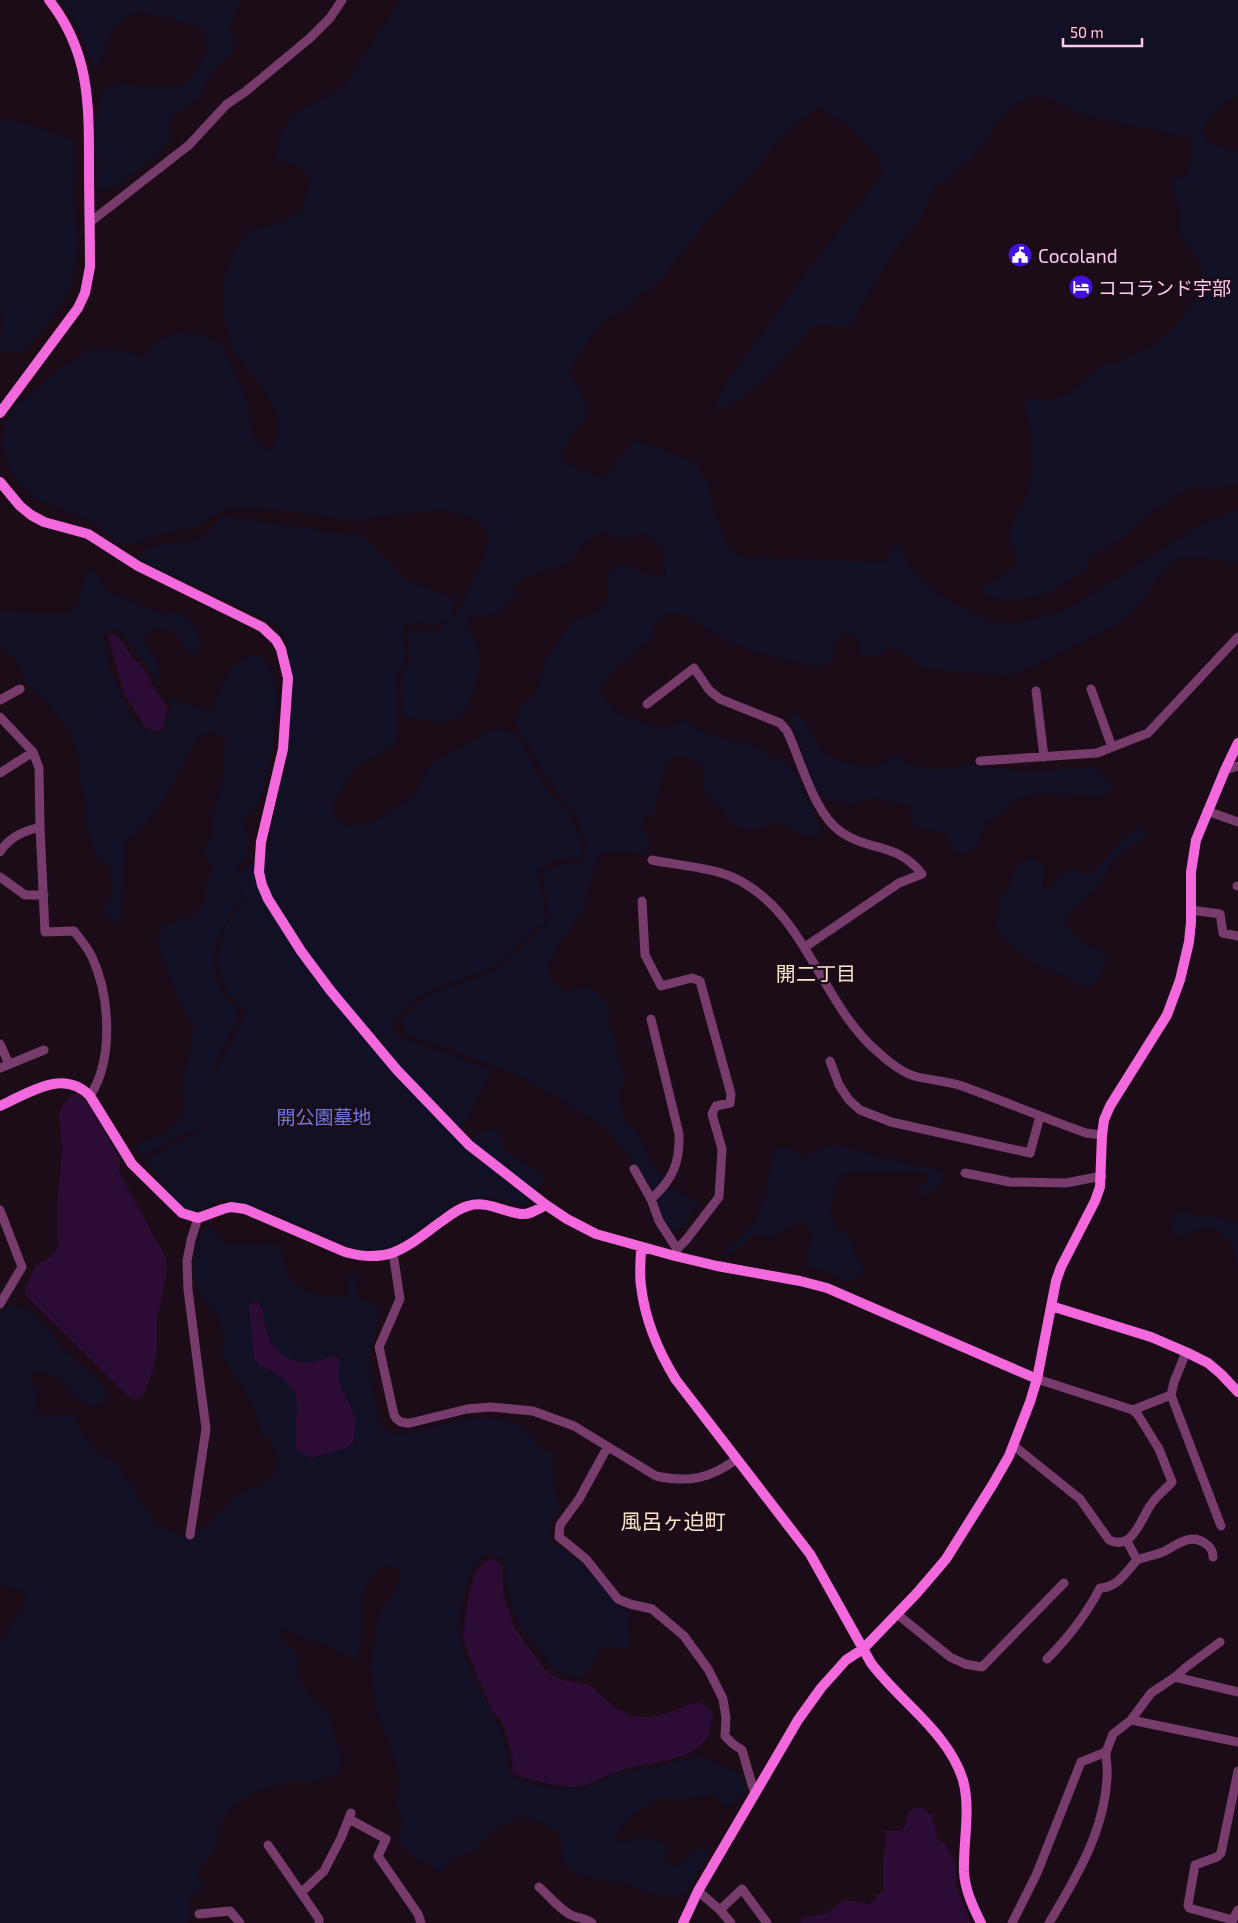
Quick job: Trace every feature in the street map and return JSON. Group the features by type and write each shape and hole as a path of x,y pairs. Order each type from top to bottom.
{"street":[{"path":"0,413 78,308 85,292 90,266 89,117 84,74 72,37 48,0"},
{"path":"89,223 189,145 226,104 258,81 310,38 330,18 342,0"},
{"path":"0,483 20,506 44,522 88,534 138,566 262,627 276,640 281,648 288,678 283,749 261,842 259,872 268,900 301,951 324,982 397,1070 469,1146 546,1205 568,1220 596,1234 641,1247 676,1253 716,1266 800,1281 827,1288 1037,1379 1133,1410 1159,1449 1172,1482 1150,1506 1134,1534 1126,1540 1115,1543 1109,1540 1080,1499 1013,1446"},
{"path":"980,761 1097,753 1148,733 1238,637"},
{"path":"648,704 667,687 694,668 709,690 720,699 780,724 787,730 815,798 826,819 839,831 850,838 898,853 913,863 922,874 899,883 805,947"},
{"path":"1092,688 1112,747"},
{"path":"0,700 20,689"},
{"path":"1036,690 1044,757"},
{"path":"0,717 33,752 40,768 40,827 45,932 74,931 92,955 102,985 107,1030 106,1050 97,1085 90,1096"},
{"path":"683,1923 698,1891 798,1720 821,1688 846,1660 862,1649 946,1559 993,1484 1013,1446 1037,1379 1061,1266 1095,1201 1102,1176 1104,1120 1118,1091 1167,1015 1186,959 1191,922 1190,872 1192,856 1207,811 1238,743"},
{"path":"0,773 33,752"},
{"path":"1225,770 1238,766"},
{"path":"1207,811 1238,822"},
{"path":"0,852 4,845 24,830 40,827"},
{"path":"652,860 729,876 749,886 767,900 790,926 805,947 858,1033 878,1053 899,1068 912,1075 960,1086 1086,1133 1102,1135"},
{"path":"0,877 25,895 44,895"},
{"path":"642,901 645,955 661,986 692,978 700,981 731,1094 730,1103 716,1106 712,1114 722,1149 719,1197 676,1253"},
{"path":"1191,910 1220,914 1222,933 1238,936"},
{"path":"650,1019 679,1134 680,1152 672,1176 651,1199"},
{"path":"0,1044 4,1066 44,1050"},
{"path":"830,1061 839,1085 849,1100 860,1110 890,1122 1030,1153 1040,1116"},
{"path":"0,1106 49,1084 73,1084 83,1089 90,1096 132,1164 182,1213 198,1218 232,1207 245,1209 345,1252 372,1257 382,1257 405,1248 446,1218 468,1206 478,1204 490,1205 522,1214 531,1213 546,1205"},
{"path":"634,1170 651,1199 676,1253"},
{"path":"965,1173 1010,1182 1066,1183 1102,1176"},
{"path":"0,1210 22,1267 0,1304"},
{"path":"190,1535 206,1429 188,1290 187,1261 198,1218"},
{"path":"641,1247 640,1284 645,1309 661,1355 676,1380 810,1554 862,1649 880,1675 938,1737 957,1766 966,1794 964,1873 968,1891 980,1923"},
{"path":"393,1253 400,1298 379,1347 394,1415 397,1420 403,1423 410,1423 467,1409 533,1411 574,1426 607,1448 656,1476 671,1479 684,1480 709,1475 737,1459"},
{"path":"1051,1306 1151,1337 1186,1352 1208,1363 1238,1392"},
{"path":"1186,1352 1171,1395 1220,1526"},
{"path":"1133,1410 1171,1395"},
{"path":"607,1448 579,1499 560,1525 559,1537 586,1560 618,1599 652,1609 684,1636 708,1669 723,1698 726,1736 742,1750 753,1788 756,1792"},
{"path":"1047,1659 1067,1639 1100,1588 1108,1588 1117,1583 1137,1560 1160,1553 1180,1542 1192,1539 1206,1543 1212,1550 1213,1557"},
{"path":"1126,1540 1137,1560"},
{"path":"896,1614 950,1657 965,1664 982,1667 1064,1583"},
{"path":"1049,1923 1079,1872 1090,1849 1103,1806 1107,1778 1106,1752 1113,1734 1131,1720 1151,1693 1220,1642"},
{"path":"1175,1677 1238,1692"},
{"path":"1131,1720 1238,1742"},
{"path":"1012,1923 1037,1872 1081,1762 1106,1752"},
{"path":"1238,1771 1221,1853 1217,1857 1195,1865 1188,1905 1189,1908 1232,1921 1238,1910"},
{"path":"302,1892 324,1871 350,1816 386,1840 378,1856 418,1914 421,1923"},
{"path":"268,1845 320,1919 319,1923"},
{"path":"539,1887 571,1916 587,1919 592,1923"},
{"path":"720,1910 742,1889 767,1923"},
{"path":"698,1891 720,1910 731,1923"},
{"path":"199,1914 230,1911 240,1923"}],"green space":[{"path":"60,0 242,0 229,25 235,46 224,61 212,71 200,98 169,118 170,139 159,154 117,185 97,191 96,124 102,90 119,84 178,87 193,78 207,51 204,29 141,12 126,16 113,30 95,72 76,25"},
{"path":"400,0 1238,0 1238,95 1218,110 1202,130 1207,142 1238,152 1238,485 1211,489 1190,488 1144,517 1124,537 1090,557 1084,571 1046,595 1011,601 985,596 981,589 1018,565 1009,536 1011,526 1024,503 1032,472 1032,440 1024,405 1029,398 1047,401 1068,394 1105,362 1119,361 1156,343 1174,327 1188,309 1198,289 1201,267 1192,250 1179,237 1179,209 1170,182 1172,177 1187,178 1194,144 1190,138 1082,115 1055,100 1035,96 1012,106 998,121 985,142 977,148 971,160 959,165 948,180 936,184 923,214 894,252 848,327 812,326 779,363 753,388 739,399 712,412 725,385 808,270 883,175 879,157 852,128 818,107 789,129 738,189 708,220 661,279 621,312 605,319 590,338 570,371 589,411 560,453 563,463 604,478 636,440 699,464 700,474 708,482 713,508 727,544 740,557 886,562 895,543 901,549 910,566 933,591 987,621 1018,623 1066,610 1197,527 1238,509 1238,563 1198,557 1179,557 1162,574 1133,610 1116,625 1031,668 1009,676 923,669 906,653 887,647 877,656 861,656 860,646 855,635 843,633 833,645 833,661 816,668 749,650 721,638 686,615 666,614 653,626 653,637 611,672 599,691 616,712 639,722 667,728 687,720 697,730 739,743 751,743 769,756 786,763 795,771 821,830 817,837 804,836 777,822 762,829 750,831 741,829 705,794 702,767 690,757 673,758 665,765 654,814 645,816 642,832 649,838 646,855 628,852 599,853 582,914 561,939 548,966 552,983 566,991 590,987 610,1006 608,1026 615,1037 618,1060 626,1077 619,1094 625,1122 637,1131 650,1162 672,1187 699,1202 685,1226 666,1235 650,1185 610,1131 562,1100 523,1078 405,1034 401,1023 403,1017 434,992 492,972 550,921 542,872 555,866 582,861 587,846 577,818 550,783 514,722 522,704 537,693 545,662 571,622 596,612 608,601 607,575 621,563 651,575 666,576 662,547 645,534 621,540 601,532 586,542 569,563 521,579 512,586 516,596 506,603 503,610 489,615 470,616 466,627 474,637 478,649 480,660 479,672 472,695 461,718 442,723 402,718 401,678 409,660 408,630 436,632 460,610 481,566 489,534 474,518 443,510 380,516 358,522 298,512 255,508 226,509 194,528 154,536 133,544 118,543 97,524 34,499 14,477 2,449 3,428 12,409 67,364 89,350 111,349 145,356 153,343 178,332 200,334 222,345 246,397 253,436 270,452 278,437 277,412 258,382 234,353 223,318 223,283 233,253 251,228 277,225 301,211 310,178 296,164 275,162 280,136 293,114 344,87"},
{"path":"0,118 34,126 75,140 74,196 78,244 72,283 60,308 24,351 0,352 2,309 0,308"},
{"name":"開公園墓地","path":"224,516 330,532 361,534 406,580 456,599 450,618 432,626 419,622 405,625 402,631 407,657 397,672 398,741 382,754 357,765 335,800 333,816 346,826 372,822 411,799 432,763 495,728 517,733 549,794 567,808 584,849 580,858 553,861 537,870 547,920 490,969 428,991 399,1014 392,1026 399,1037 492,1070 461,1130 470,1139 488,1128 502,1132 502,1149 545,1177 539,1191 526,1204 516,1204 490,1198 460,1200 409,1237 382,1251 355,1249 264,1210 239,1203 220,1200 205,1209 191,1211 177,1202 145,1160 209,1125 176,1137 146,1155 136,1150 138,1143 166,1133 180,1120 184,1107 182,1090 192,1042 193,1026 177,996 161,955 158,939 163,927 176,920 193,917 205,905 205,889 212,866 202,853 213,833 211,820 221,791 225,738 214,732 200,734 159,807 137,832 124,843 125,859 121,922 112,922 103,912 111,895 110,866 95,856 91,837 85,826 86,800 81,787 78,756 71,733 44,699 27,684 16,660 0,646 0,609 35,613 71,613 78,606 87,568 96,573 107,591 165,615 177,611 186,617 195,629 201,643 196,654 188,652 182,641 175,634 166,630 154,627 145,638 146,648 157,660 160,678 157,682 150,670 117,629 107,630 104,637 110,668 126,707 140,728 156,735 165,726 170,714 171,705 164,696 181,703 212,711 228,673 235,665 242,659 251,656 262,656 274,676 277,698 273,750 259,802 242,822 248,833 247,858 234,871 235,874 265,856 288,756 293,676 287,645 280,628 261,617 138,559 144,548 202,539","holes":["238,882 246,900 225,926 217,965 231,1000 246,1011 219,1066 217,1075 220,1054 239,1017 224,995 218,981 214,968 214,956 216,944 221,933 227,922 243,899"]},
{"path":"796,713 806,724 822,750 839,761 867,767 885,763 896,753 905,764 932,769 948,769 970,764 1024,771 1095,767 1106,777 1113,789 1104,796 1041,794 1017,799 1000,814 984,824 979,845 965,854 954,853 947,835 938,831 915,828 911,822 910,806 872,798 852,805 828,800 816,791 800,745 789,722 788,714"},
{"path":"1144,827 1146,835 1110,863 1106,875 1094,892 1073,908 1064,922 1072,933 1082,941 1106,951 1102,971 1093,984 1089,987 1081,986 1066,976 1037,965 1001,938 995,922 999,913 999,895 1006,894 1010,889 1012,875 1019,863 1034,857 1044,865 1043,889 1051,888 1067,870 1073,869 1089,875 1098,868 1125,836"},
{"path":"841,1145 944,1173 936,1189 920,1197 920,1189 929,1180 924,1172 843,1172 836,1182 830,1214 836,1228 847,1234 853,1245 855,1257 864,1265 861,1275 847,1282 837,1276 807,1266 812,1233 806,1223 793,1225 771,1238 753,1235 728,1256 721,1258 720,1255 746,1232 758,1216 764,1199 775,1148 787,1146 804,1158 825,1146"},
{"path":"1185,1210 1194,1216 1211,1216 1238,1223 1238,1268 1232,1242 1217,1229 1205,1227 1179,1237 1171,1228 1174,1214"},
{"path":"210,1226 226,1245 270,1243 279,1245 290,1280 312,1294 347,1298 348,1275 356,1275 358,1298 378,1304 379,1310 378,1323 371,1348 370,1363 381,1428 396,1435 481,1417 502,1419 520,1425 543,1451 552,1450 553,1485 560,1506 549,1527 550,1541 582,1564 616,1601 629,1612 630,1648 600,1648 585,1677 568,1676 557,1671 524,1632 515,1616 507,1588 504,1559 496,1555 485,1554 473,1570 464,1594 459,1618 460,1638 468,1664 501,1732 506,1750 509,1775 534,1785 563,1789 586,1787 616,1775 701,1756 742,1774 747,1791 730,1807 719,1802 716,1794 675,1801 661,1798 634,1814 623,1825 614,1839 625,1844 640,1836 664,1843 667,1851 664,1862 675,1868 692,1852 704,1847 709,1853 687,1893 668,1897 648,1893 630,1884 593,1879 576,1873 562,1861 560,1833 538,1821 522,1816 485,1836 477,1849 466,1855 452,1856 448,1865 441,1872 416,1858 399,1841 402,1821 396,1805 399,1783 396,1762 377,1712 370,1667 379,1613 398,1587 400,1568 381,1565 370,1576 361,1602 361,1638 357,1661 321,1643 312,1642 279,1627 281,1639 297,1653 297,1675 314,1702 328,1711 342,1761 338,1775 310,1782 289,1782 253,1793 233,1806 218,1827 214,1853 195,1872 204,1884 189,1900 190,1917 188,1923 0,1923 0,1644 23,1607 26,1594 21,1589 0,1586 0,1313 10,1304 31,1310 65,1352 97,1378 108,1397 103,1405 87,1406 74,1396 57,1377 42,1372 30,1373 37,1398 33,1418 52,1415 75,1415 79,1428 96,1452 116,1462 156,1525 180,1535 205,1529 235,1496 263,1484 274,1475 279,1463 270,1438 260,1433 258,1417 251,1401 222,1356 223,1338 218,1315 210,1308 198,1290 193,1271 193,1251 200,1234"}],"shaded area":[{"path":"113,634 119,638 132,657 145,670 168,709 161,730 153,731 144,726 123,692 109,639 109,635"},
{"path":"71,1094 78,1094 90,1105 120,1160 119,1172 166,1258 166,1277 157,1320 157,1350 153,1371 142,1397 133,1401 26,1296 25,1288 36,1266 54,1254 58,1244 58,1198 62,1149 59,1116 61,1108"},
{"path":"256,1301 263,1309 269,1338 280,1353 297,1361 308,1362 338,1357 340,1366 338,1379 356,1422 353,1442 347,1448 311,1458 296,1448 297,1404 295,1393 280,1376 271,1370 261,1367 254,1359 249,1305"},
{"path":"495,1559 502,1568 503,1593 514,1627 546,1671 562,1680 587,1684 614,1707 632,1716 651,1717 700,1702 709,1709 713,1716 710,1731 705,1741 685,1755 625,1769 578,1787 549,1784 525,1778 511,1772 513,1761 507,1736 500,1720 492,1710 468,1655 463,1636 469,1592 475,1573 486,1560"},
{"path":"914,1808 924,1808 932,1817 938,1840 946,1843 947,1849 956,1864 956,1885 971,1923 800,1923 802,1917 823,1915 845,1900 870,1904 883,1889 886,1830 900,1831 906,1825 907,1814"}],"place":[{"name":"Cocoland","path":"1020,255"},
{"name":"ココランド宇部","path":"1081,287"}],"district":[{"name":"開二丁目","path":"816,973"},
{"name":"風呂ヶ迫町","path":"673,1520"}]}
